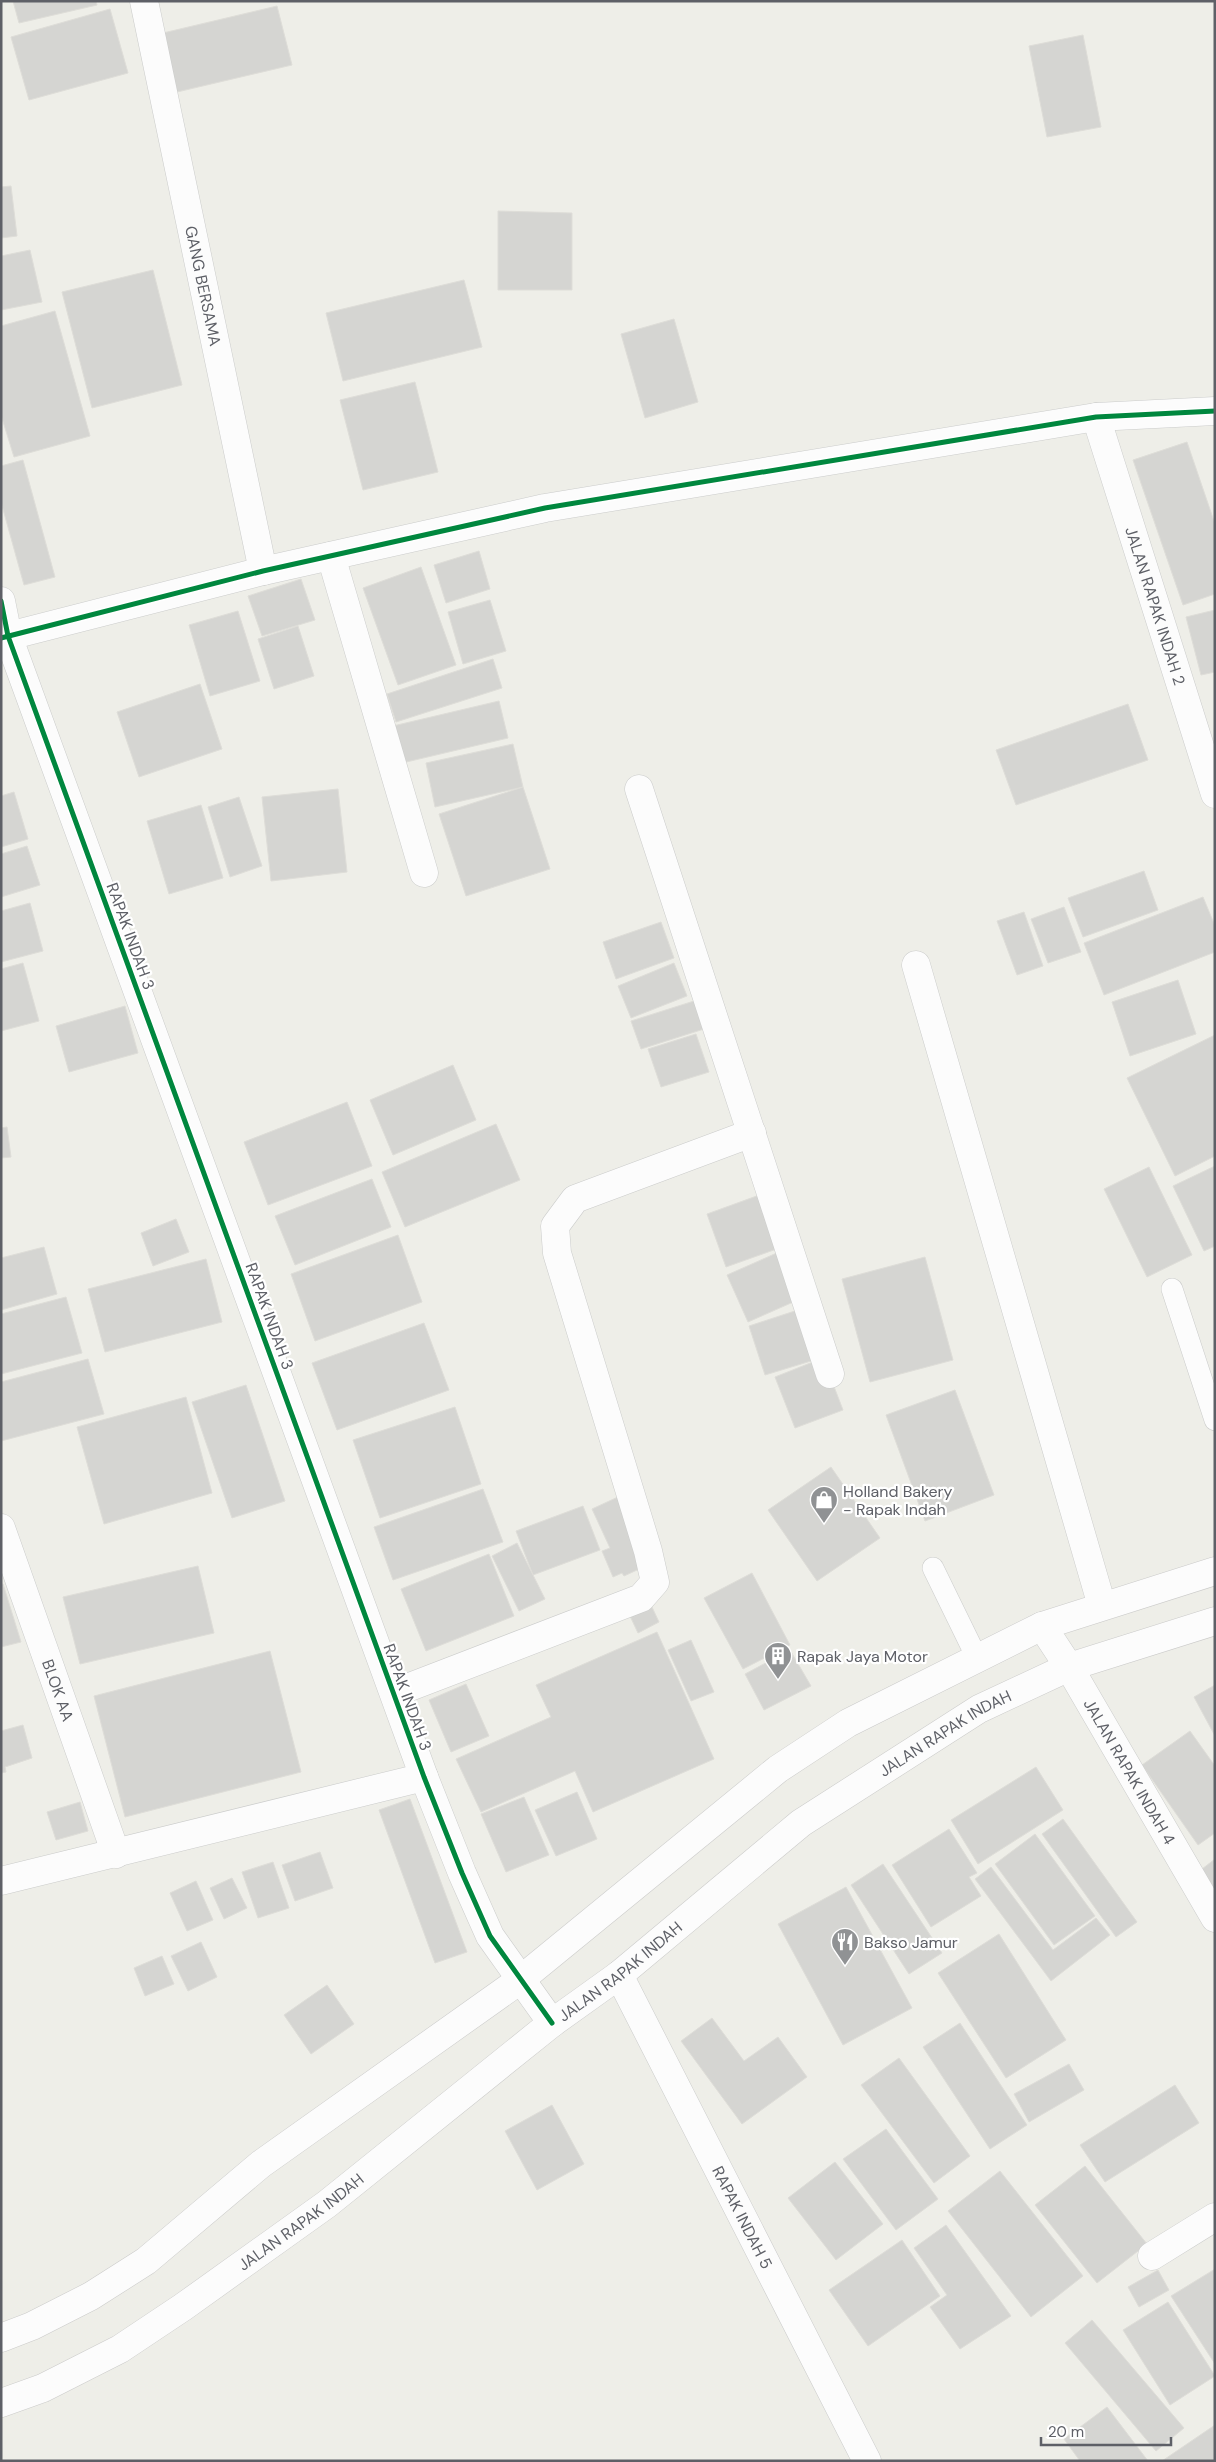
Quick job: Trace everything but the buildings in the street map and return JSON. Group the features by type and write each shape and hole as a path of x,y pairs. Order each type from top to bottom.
{"street":[{"name":"GANG BERSAMA","path":"144,1 264,572"},
{"path":"5,637 330,556 545,508 1096,417 1215,411"},
{"name":"JALAN RAPAK INDAH 2","path":"1096,417 1210,762 1215,794"},
{"path":"330,556 424,873"},
{"name":"RAPAK INDAH 3","path":"1,601 5,637 424,1776 462,1873 490,1936 552,2023"},
{"path":"639,789 830,1374"},
{"path":"916,965 1102,1606"},
{"path":"394,1693 641,1598 656,1582 557,1253 556,1226 575,1199 752,1133"},
{"name":"BLOK AA","path":"1,1528 116,1854"},
{"path":"1,2338 32,2326 91,2296 146,2261 261,2164 520,1980 778,1769 848,1723 1042,1626 1215,1571"},
{"name":"JALAN RAPAK INDAH","path":"1,2403 43,2388 120,2349 183,2307 327,2204 552,2023 619,1975 801,1823 979,1709 1069,1667 1215,1621"},
{"name":"JALAN RAPAK INDAH 4","path":"1042,1626 1069,1667 1215,1918"},
{"path":"1,1881 116,1854 424,1776"},
{"name":"RAPAK INDAH 5","path":"619,1975 866,2461"},
{"path":"1152,2256 1215,2217"}],"lane":[{"path":"1172,1289 1215,1420"},
{"path":"933,1568 977,1658"}],"cycle path":[{"path":"1,638 263,571 545,508 1096,417 1215,411"},
{"path":"1,601 8,636 424,1777 462,1873 490,1936 552,2023"}],"place":[{"name":"Holland Bakery - Rapak Indah","path":"824,1524"},
{"name":"Rapak Jaya Motor","path":"778,1680"},
{"name":"Bakso Jamur","path":"845,1966"}]}
